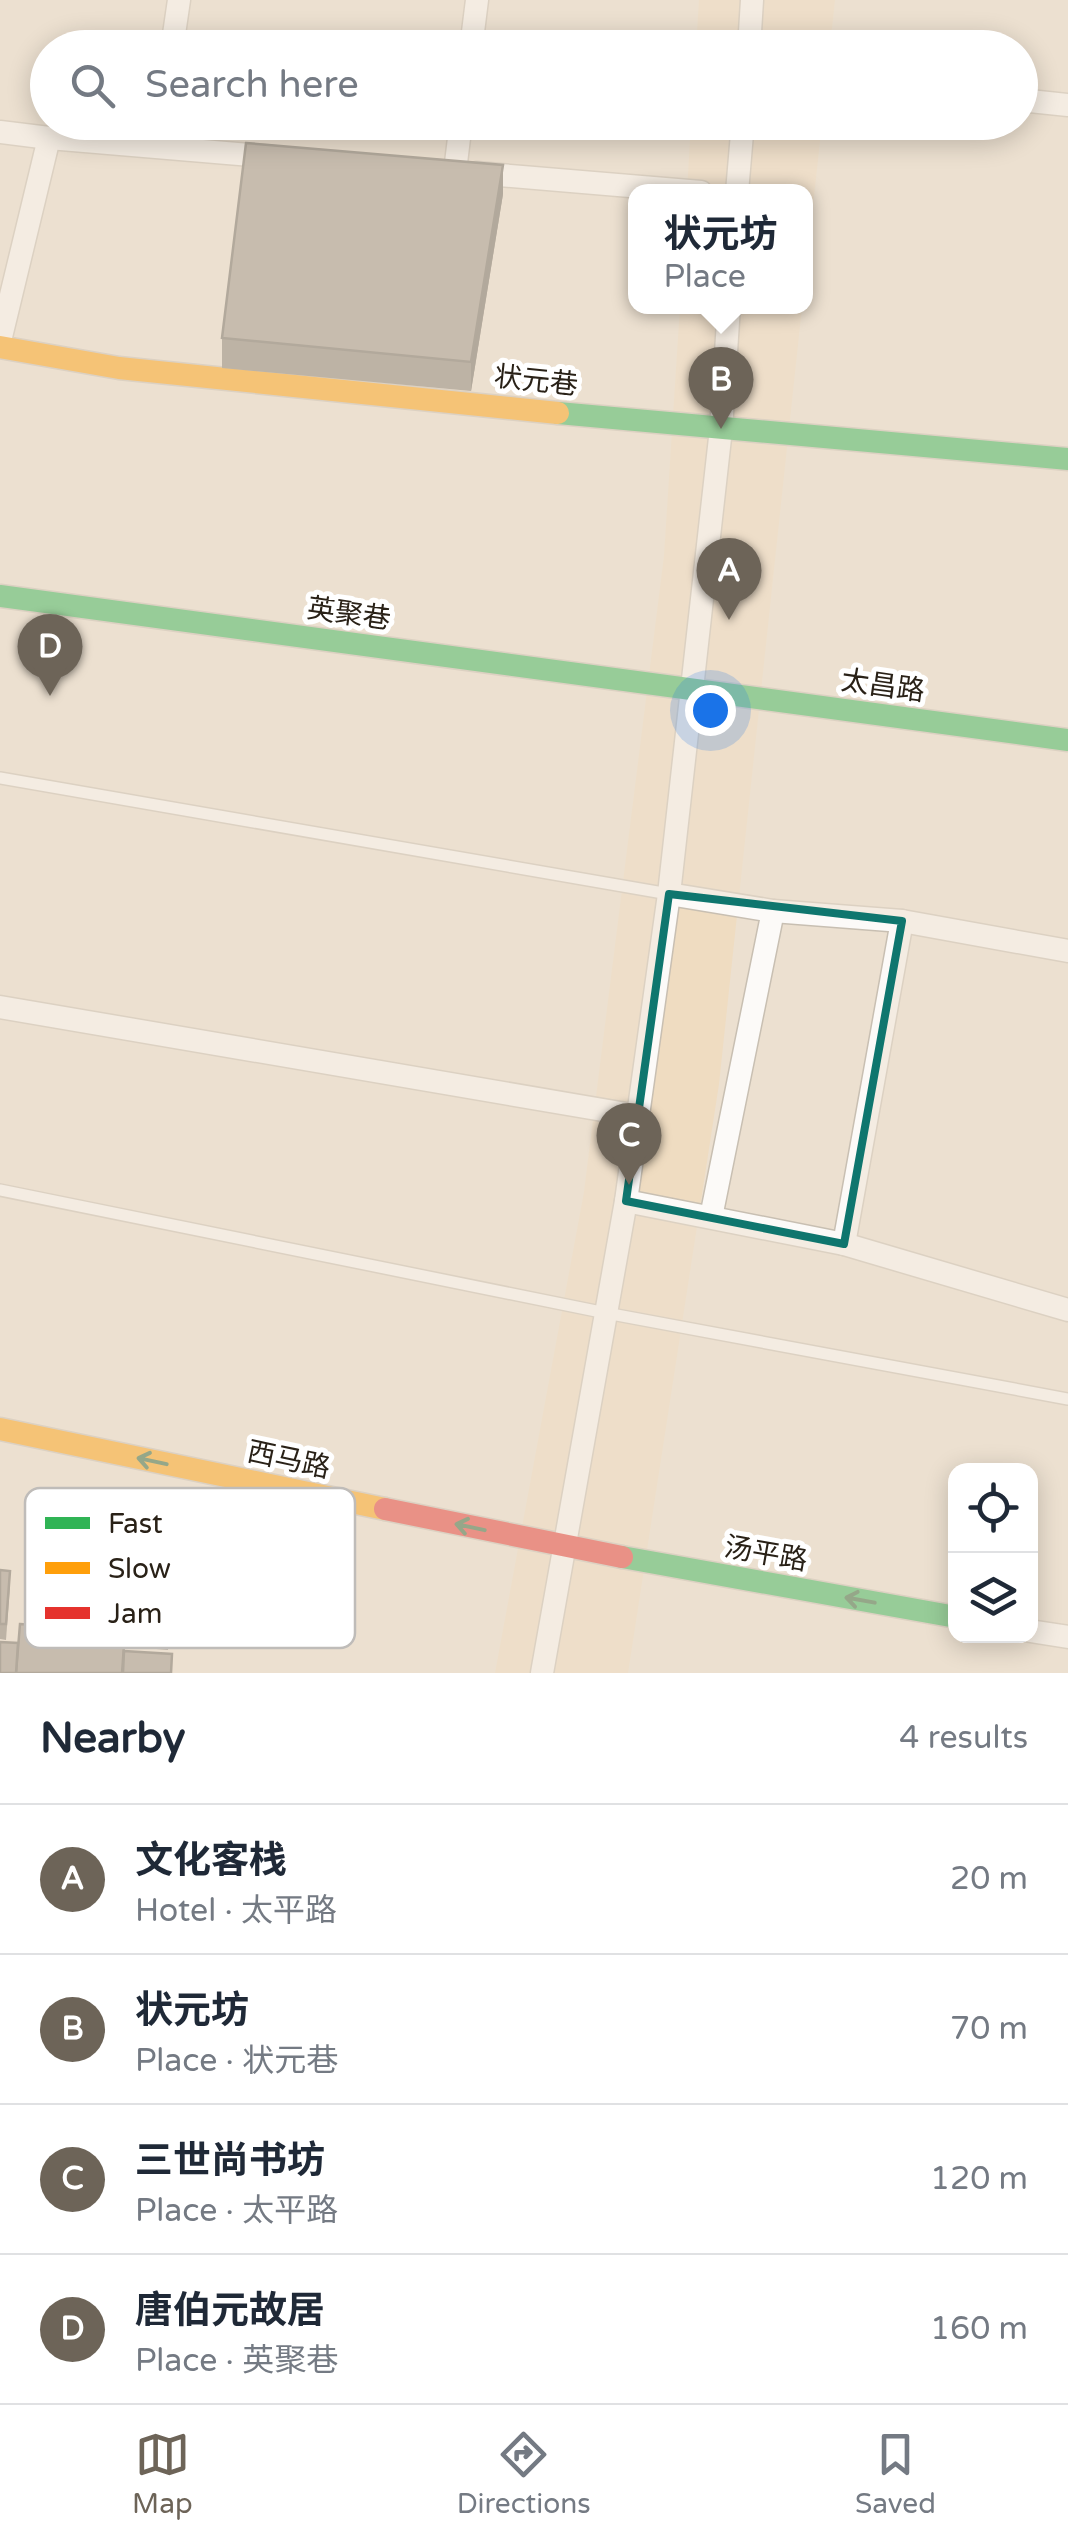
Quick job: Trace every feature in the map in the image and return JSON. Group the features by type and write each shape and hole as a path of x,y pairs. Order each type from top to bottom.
{"street":[{"path":"175,30 179,0"},
{"path":"473,30 477,0"},
{"path":"750,30 752,0"},
{"path":"1038,102 1068,105"},
{"path":"0,132 30,136"},
{"path":"0,344 49,140"},
{"path":"73,140 297,158"},
{"path":"159,147 160,140"},
{"path":"455,140 445,171 628,186"},
{"path":"738,184 741,140"},
{"path":"542,1673 638,1116 668,894 721,429 728,314"},
{"name":"状元巷","path":"0,344 118,368 721,429 1068,459"},
{"name":"英聚巷","path":"0,596 690,690"},
{"name":"太昌路","path":"690,690 1068,740"},
{"path":"668,894 773,911 902,921 1068,951"},
{"path":"711,1217 773,911"},
{"path":"844,1244 902,921"},
{"path":"0,1007 638,1116"},
{"path":"626,1201 844,1244 1068,1310"},
{"name":"西马路","path":"0,1429 283,1488"},
{"name":"西马路","path":"355,1503 566,1547"},
{"name":"汤平路","path":"566,1547 948,1616"},
{"path":"1038,1631 1068,1637"}],"lane":[{"path":"0,778 668,894"},
{"path":"0,1190 606,1313 1068,1399"}],"highlighted area":[{"path":"669,894 902,921 844,1244 626,1201"}],"shaded area":[{"path":"699,0 835,0 832,30 697,30"},
{"path":"690,140 820,140 813,205 813,184 687,184"},
{"path":"680,314 801,314 719,1084 628,1673 495,1673 584,1192 664,556"}],"building":[{"path":"246,143 503,165 471,362 222,338"},
{"path":"0,1570 10,1571 6,1624 0,1624"},
{"path":"20,1624 25,1624 25,1648 124,1648 122,1673 16,1673"},
{"path":"0,1642 18,1643 16,1673 0,1673"},
{"path":"124,1651 172,1654 171,1673 123,1673"}],"traffic: fast":[{"path":"558,413 1068,459"},
{"path":"0,596 1068,740"},
{"path":"622,1557 948,1616"}],"traffic: slow":[{"path":"0,347 119,368 558,413"},
{"path":"0,1429 284,1488"},
{"path":"355,1503 385,1509"}],"traffic: jam":[{"path":"385,1509 622,1557"}],"place":[{"name":"状元坊","path":"721,429"},
{"name":"文化客栈","path":"729,620"},
{"name":"唐伯元故居","path":"50,696"},
{"name":"三世尚书坊","path":"629,1185"}]}
